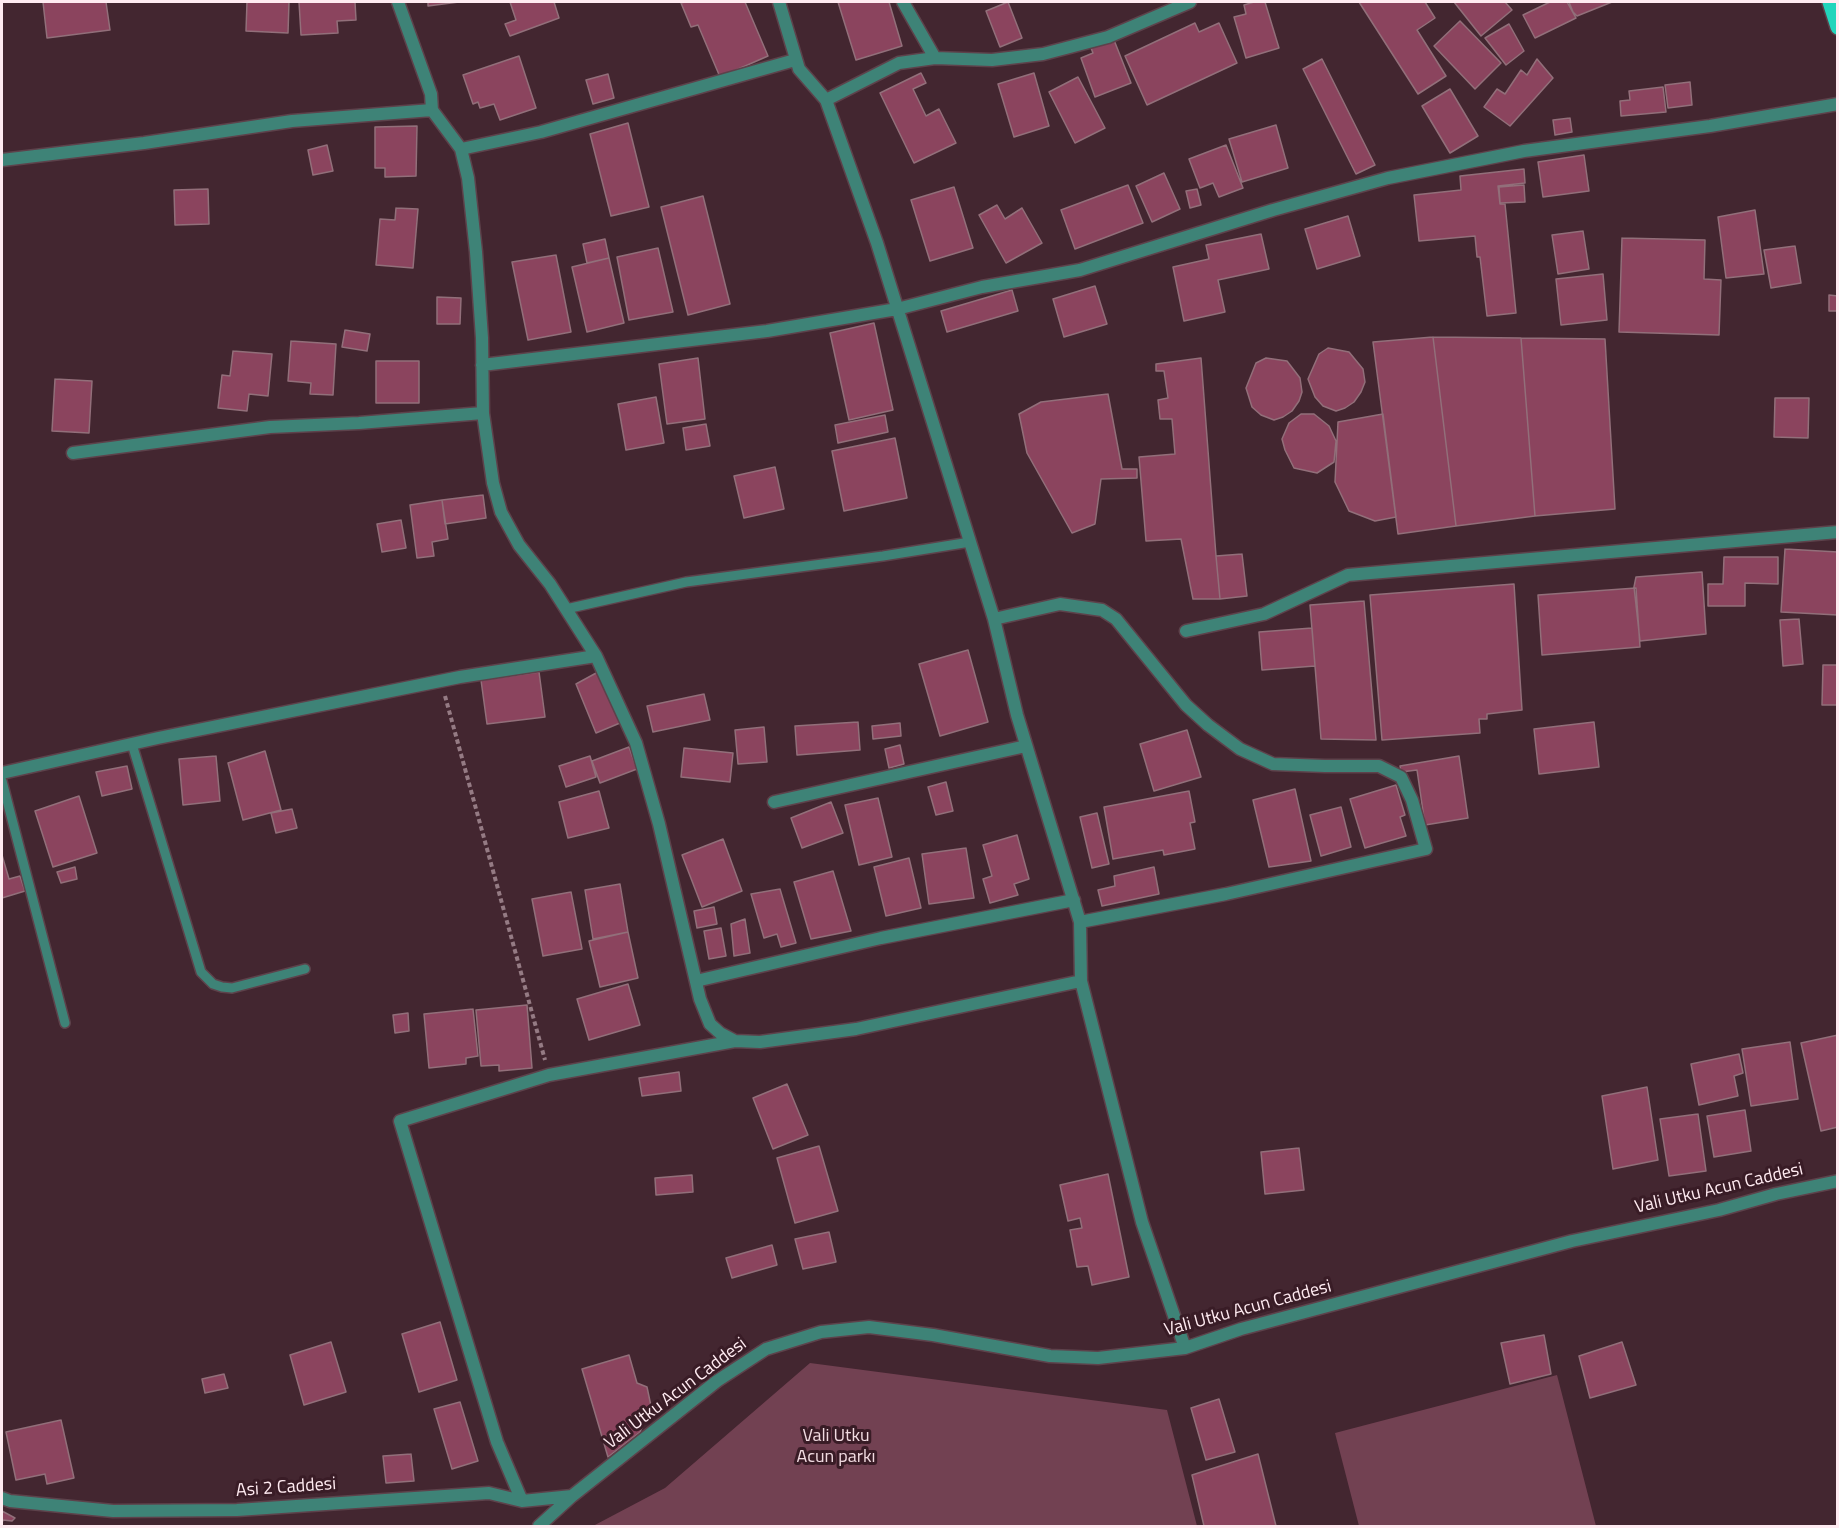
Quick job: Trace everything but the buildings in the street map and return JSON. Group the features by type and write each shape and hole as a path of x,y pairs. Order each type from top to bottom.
{"main road":[{"path":"1830,2 1838,27"}],"street":[{"path":"398,2 431,94 432,110 461,149 468,178 482,338 483,413 493,483 501,512 519,545 550,584 596,656 636,743 659,824 700,999 710,1024 720,1033 735,1041"},
{"path":"779,2 799,69 826,100 876,243 994,619 1017,715 1080,922 1081,981 1142,1222 1185,1348"},
{"path":"903,2 934,58"},
{"path":"826,100 899,63 934,58 992,60 1043,54 1108,37 1190,2"},
{"path":"461,149 541,132 795,60"},
{"path":"482,365 767,331 897,309 982,287 1080,270 1273,210 1388,178 1524,151 1710,126 1838,104"},
{"path":"2,160 144,143 292,121 432,110"},
{"path":"73,453 270,427 359,423 483,413"},
{"path":"1186,631 1264,614 1348,575 1838,532"},
{"path":"994,619 1060,604 1102,610 1116,619 1186,705 1240,749 1273,764 1379,766 1401,777 1412,800 1426,849 1226,894 1080,922"},
{"path":"2,773 441,681 596,656"},
{"path":"774,802 1026,746"},
{"path":"696,981 881,938 1074,900"},
{"path":"522,1502 497,1442 399,1121 549,1075 735,1041 760,1042 855,1029 1081,981"},
{"name":"Vali Utku Acun Caddesi","path":"539,1527 572,1496 717,1381 766,1349 821,1332 869,1327 1060,1356 1098,1358 1185,1348 1241,1329 1572,1241 1719,1210 1776,1194 1838,1181"},
{"name":"Asi 2 Caddesi","path":"2,1498 10,1501 113,1511 237,1510 489,1493 522,1502 572,1496"}],"lane":[{"path":"566,609 686,582 970,542"},
{"path":"132,744 201,972 213,984 232,988 305,969"},
{"path":"2,781 65,1023"}],"path":[{"path":"441,681 549,1075"}],"green space":[{"name":"Vali Utku Acun parkı","path":"810,1363 1167,1410 1197,1526 593,1526 665,1488"},
{"path":"1557,1375 1596,1526 1359,1526 1335,1433"}]}
